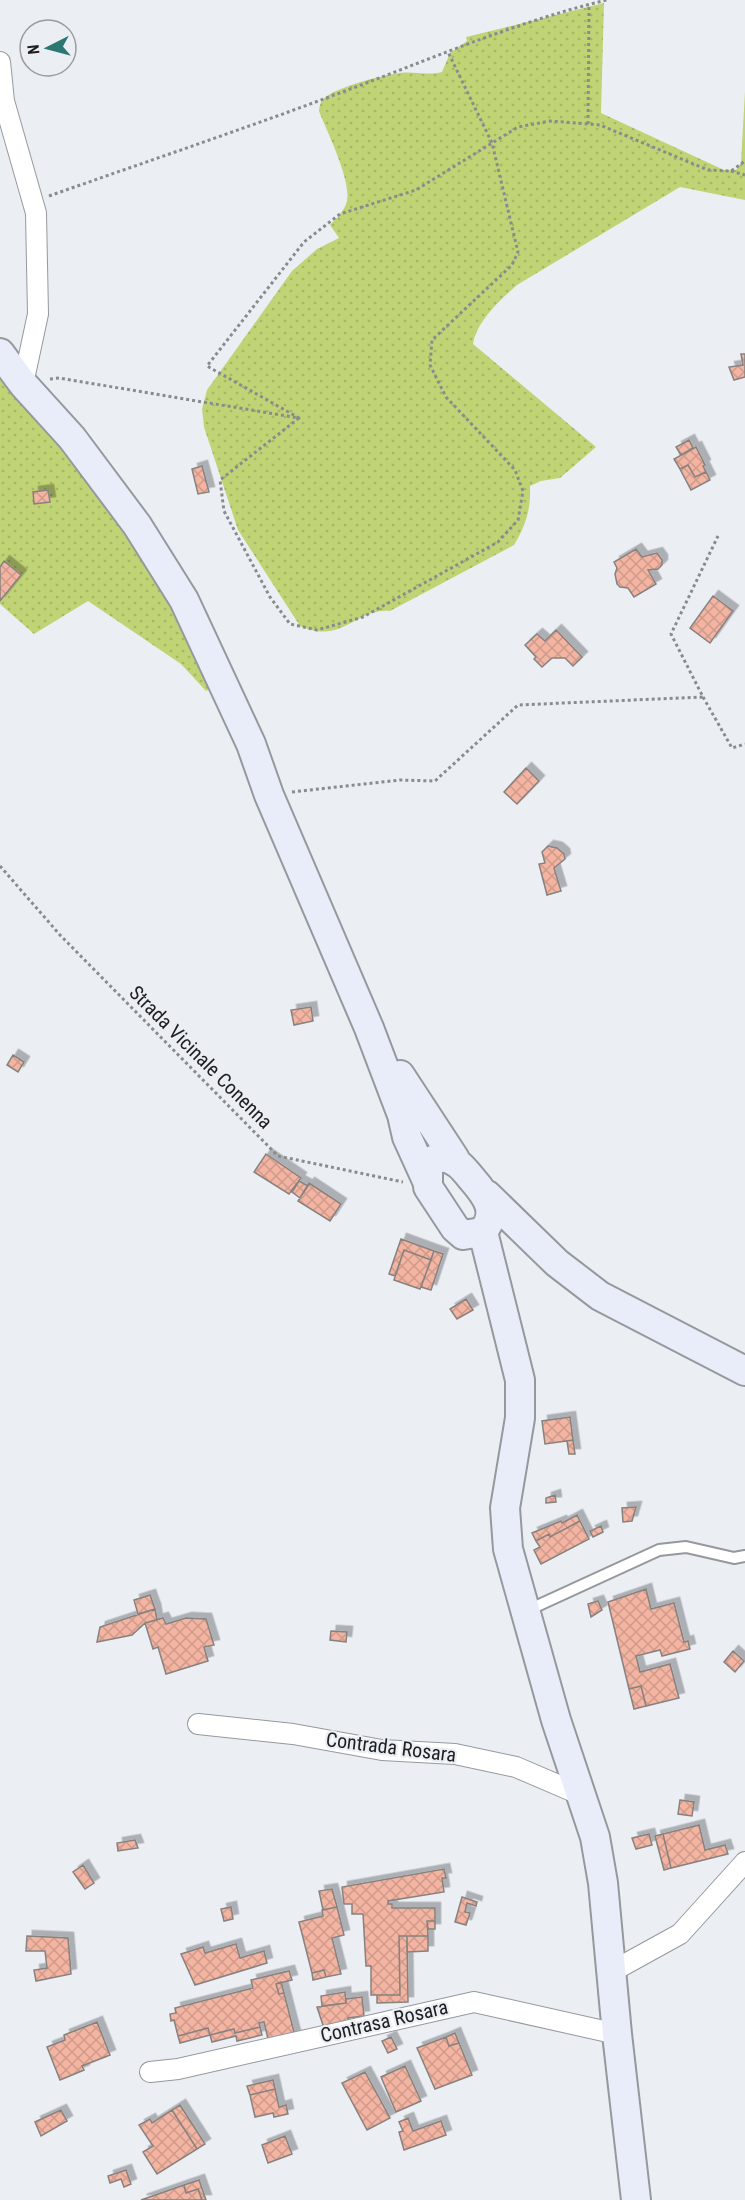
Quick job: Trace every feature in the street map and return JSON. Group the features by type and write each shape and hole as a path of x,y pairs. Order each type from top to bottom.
{"street":[{"path":"0,62 4,101 36,213 38,314 23,384"},
{"path":"0,353 23,384 72,438 137,525 184,600 251,744 269,795 369,1028 402,1115 407,1137 428,1184 455,1228 478,1231 514,1231 542,1248"},
{"path":"369,1028 455,1159 487,1195 557,1263 600,1296 745,1371"},
{"path":"428,1184 428,1167 433,1160 443,1157 455,1159"},
{"path":"478,1231 491,1213 487,1195"},
{"path":"478,1231 510,1335 520,1380 520,1418 505,1508 508,1549 579,1794 595,1838 603,1883 636,2200"},
{"name":"Contrada Rosara","path":"198,1724 293,1734 382,1750 455,1754 516,1767 579,1794"},
{"path":"611,1972 680,1934 745,1862"},
{"name":"Contrasa Rosara","path":"150,2072 178,2069 474,2002 617,2034"}],"lane":[{"path":"526,1612 659,1550 686,1547 734,1558 745,1556"}],"path":[{"path":"33,201 271,118 448,52 607,0"},
{"path":"588,124 590,4"},
{"path":"299,418 220,480 224,512 270,597 290,624 317,630 363,617 498,542 518,520 523,491 515,470 446,397 430,365 432,340 512,265 518,252 492,143 448,52"},
{"path":"299,418 207,366 304,242 340,214 416,190 518,127 550,122 600,125 708,170 731,171 745,175"},
{"path":"731,171 745,161"},
{"path":"23,384 59,378 299,418"},
{"path":"718,536 670,634 732,748 745,744"},
{"path":"269,795 400,780 435,781 518,705 703,697"},
{"name":"Strada Vicinale Conenna","path":"0,866 60,935 278,1156 428,1184"}],"green space":[{"path":"604,3 601,113 724,170 736,170 741,163 745,91 745,200 680,187 517,285 504,297 484,319 473,344 596,447 560,478 541,481 530,486 527,517 514,545 390,611 367,615 339,629 328,631 315,631 300,626 238,530 204,427 202,409 207,390 292,271 317,249 339,238 330,225 344,208 347,192 342,168 319,111 321,102 334,92 370,79 400,73 442,72 450,53 467,41 466,37"},
{"path":"0,355 126,520 216,686 206,691 181,664 88,601 34,634 0,604"}],"building":[{"path":"741,354 745,354 745,377 734,380 729,367 743,365"},
{"path":"689,440 693,448 681,455 676,447"},
{"path":"696,447 706,472 695,477 688,465 680,469 674,459"},
{"path":"688,465 695,477 706,472 710,480 691,490 680,469"},
{"path":"202,466 209,492 198,494 192,469"},
{"path":"48,490 50,502 34,504 33,492"},
{"path":"636,549 642,557 657,553 662,560 662,565 658,569 648,570 656,584 634,597 628,588 617,584 615,574 617,568 614,562"},
{"path":"4,561 21,575 0,601 0,567"},
{"path":"713,596 733,611 710,643 690,628"},
{"path":"556,630 582,657 573,666 565,658 552,658 542,667 525,645 537,634 545,641"},
{"path":"526,768 539,781 517,804 504,792"},
{"path":"548,846 557,848 564,854 565,859 554,868 561,891 547,895 539,864 545,863 542,852"},
{"path":"311,1007 313,1021 294,1025 291,1010"},
{"path":"13,1055 24,1062 18,1072 7,1065"},
{"path":"266,1154 301,1178 289,1194 254,1172"},
{"path":"299,1181 308,1186 300,1198 292,1192"},
{"path":"309,1183 341,1204 330,1221 298,1201"},
{"path":"401,1239 434,1251 431,1260 404,1250 395,1276 389,1274"},
{"path":"404,1250 431,1260 420,1289 394,1280"},
{"path":"434,1251 443,1254 431,1290 421,1287"},
{"path":"466,1299 473,1310 457,1319 450,1309"},
{"path":"570,1417 573,1440 545,1444 542,1421"},
{"path":"573,1440 575,1454 569,1454 567,1441"},
{"path":"555,1495 556,1502 546,1503 546,1498"},
{"path":"636,1507 632,1521 623,1522 622,1508"},
{"path":"577,1515 580,1521 550,1537 549,1534 536,1541 532,1533 561,1521 562,1523"},
{"path":"580,1521 589,1539 541,1564 534,1550 540,1547 536,1541 549,1534 550,1537"},
{"path":"601,1526 603,1532 593,1537 590,1531"},
{"path":"646,1589 651,1609 674,1603 684,1642 688,1641 690,1649 662,1656 660,1650 636,1656 640,1672 670,1664 679,1698 646,1706 641,1686 629,1689 608,1602"},
{"path":"150,1595 155,1609 138,1614 134,1600"},
{"path":"598,1601 602,1610 591,1617 588,1604"},
{"path":"155,1609 157,1620 145,1623 132,1635 97,1642 100,1627"},
{"path":"163,1618 166,1624 186,1618 206,1619 214,1645 204,1647 208,1661 166,1674 158,1647 153,1649 145,1623"},
{"path":"331,1631 347,1632 346,1642 330,1640"},
{"path":"733,1651 744,1661 735,1672 724,1662"},
{"path":"641,1686 646,1706 634,1709 629,1689"},
{"path":"680,1800 694,1802 692,1816 678,1814"},
{"path":"699,1825 705,1850 725,1845 728,1854 671,1868 663,1834"},
{"path":"649,1834 652,1845 636,1849 632,1838"},
{"path":"663,1834 671,1868 664,1870 655,1836"},
{"path":"135,1840 138,1848 118,1851 117,1843"},
{"path":"83,1865 94,1883 85,1889 73,1872"},
{"path":"444,1869 446,1878 442,1878 444,1892 388,1901 388,1904 392,1904 392,1908 435,1908 435,1921 427,1921 428,1936 399,1936 400,1995 371,1995 371,1966 366,1966 363,1914 352,1914 352,1904 344,1904 342,1887"},
{"path":"332,1889 337,1907 323,1910 319,1891"},
{"path":"462,1897 477,1902 476,1906 467,1903 465,1912 470,1913 466,1925 455,1922"},
{"path":"231,1907 233,1919 224,1921 221,1909"},
{"path":"337,1907 344,1935 332,1938 341,1974 326,1977 324,1970 312,1973 299,1922 323,1916 322,1910"},
{"path":"427,1921 435,1921 435,1929 428,1929"},
{"path":"27,1936 68,1938 71,1974 36,1981 34,1970 47,1968 45,1951 26,1951"},
{"path":"399,1936 407,1936 408,2002 377,2003 377,1995 400,1995"},
{"path":"407,1936 428,1936 428,1951 407,1952"},
{"path":"236,1944 240,1958 264,1951 267,1963 195,1985 181,1954 203,1947 205,1953"},
{"path":"324,1970 326,1977 313,1980 312,1973"},
{"path":"289,1971 292,1980 276,1984 279,1994 284,1993 295,2036 269,2043 264,2022 259,2023 260,2027 235,2033 234,2029 210,2035 208,2028 178,2036 170,2014 176,2013 175,2008 253,1988 251,1980"},
{"path":"281,1982 284,1993 279,1994 276,1984"},
{"path":"345,1992 346,2003 322,2006 321,1996"},
{"path":"362,1997 364,2016 348,2018 349,2022 324,2028 317,2007 346,2003 346,1999"},
{"path":"97,2022 110,2055 82,2066 84,2070 60,2080 47,2047 65,2040 64,2035"},
{"path":"260,2027 262,2035 237,2041 236,2036 212,2042 210,2035 234,2029 235,2033"},
{"path":"208,2028 210,2035 180,2043 178,2036"},
{"path":"455,2033 459,2043 449,2046 446,2037"},
{"path":"391,2037 397,2049 388,2053 382,2041"},
{"path":"446,2037 449,2046 459,2043 472,2075 435,2089 417,2048"},
{"path":"405,2066 421,2101 396,2112 381,2077"},
{"path":"365,2072 390,2118 367,2130 342,2083"},
{"path":"273,2080 275,2089 250,2095 247,2086"},
{"path":"275,2089 279,2107 286,2105 288,2114 274,2117 273,2113 255,2117 250,2095"},
{"path":"180,2105 205,2144 197,2149 172,2110"},
{"path":"61,2110 67,2121 41,2136 35,2122"},
{"path":"172,2110 197,2149 157,2174 143,2152 153,2146 139,2125 150,2119 152,2123"},
{"path":"408,2118 413,2131 441,2121 446,2135 404,2150 399,2132 403,2131 399,2122"},
{"path":"285,2136 292,2154 268,2163 262,2145"},
{"path":"126,2170 131,2184 124,2187 121,2179 110,2183 108,2176"},
{"path":"199,2180 206,2200 202,2200 198,2189 186,2193 184,2185"},
{"path":"184,2185 186,2193 198,2189 202,2200 141,2200"}]}
